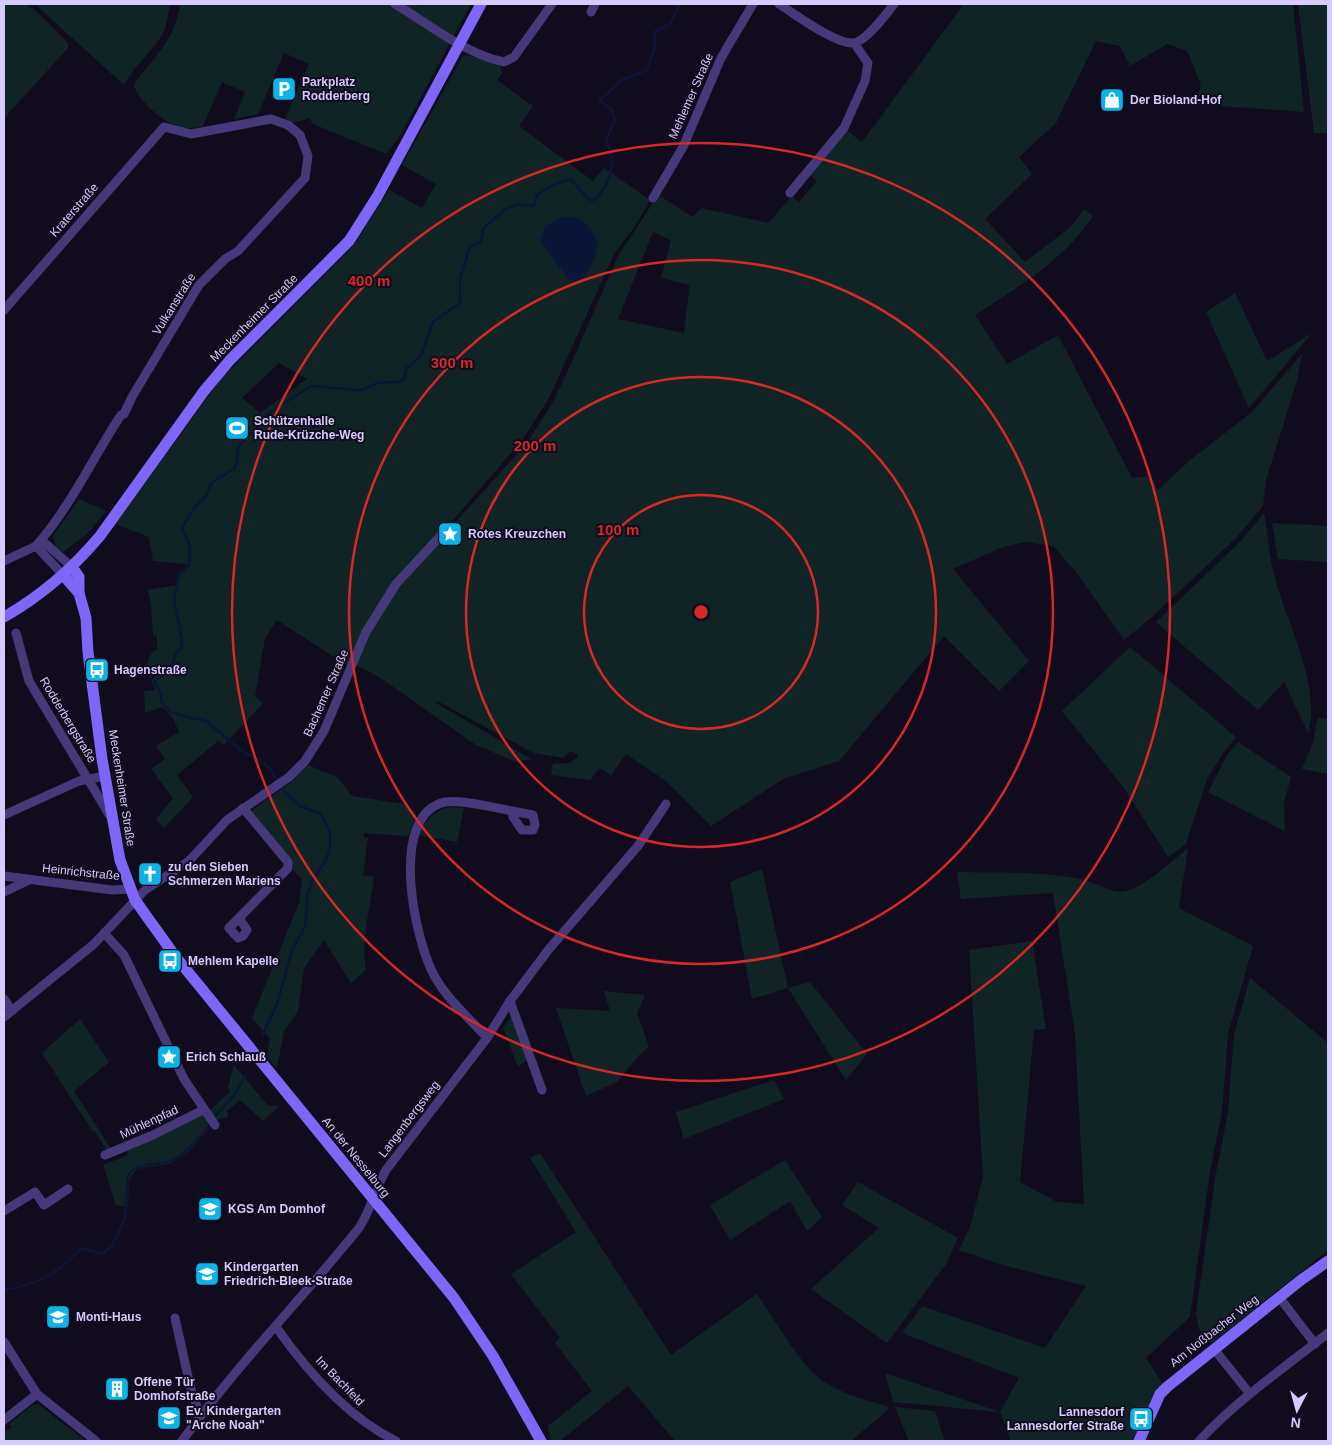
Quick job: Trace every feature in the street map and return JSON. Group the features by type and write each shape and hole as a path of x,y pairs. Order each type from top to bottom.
{"street":[{"path":"395,4 460,44 493,60 504,62 514,57 552,4"},
{"name":"Meckenheimer Straße","path":"133,895 120,860 110,816 88,652 86,618 79,593 79,577 68,571 100,536 204,391 230,360 349,241 377,197 481,4"},
{"name":"Mehlemer Straße","path":"653,198 683,147 720,58 753,4"},
{"path":"779,4 841,41 854,43 865,37 894,4"},
{"path":"790,193 844,128 861,90 868,72 868,63 854,43"},
{"name":"Vulkanstraße","path":"36,546 65,509 120,415 127,409 132,396 199,284 225,259 238,250 305,178 308,156 306,145 295,129 281,121 263,120 191,134 164,127"},
{"name":"Kraterstraße","path":"4,310 164,127"},
{"name":"Bachemer Straße","path":"133,895 145,890 189,861 227,820 284,780 305,761 317,745 366,632 391,592 446,530"},
{"path":"4,561 36,546 46,544 68,571 50,587 4,617"},
{"path":"50,587 79,593"},
{"name":"Rodderbergstraße","path":"16,633 29,682 89,778 110,816"},
{"path":"4,813 89,778 104,776"},
{"path":"487,1038 439,983 427,958 412,889 411,841 422,815 445,802 512,811"},
{"name":"Langenbergsweg","path":"182,1441 200,1415 248,1356 276,1327 359,1228 386,1170 487,1038 510,1001 549,949 638,846 666,804"},
{"path":"239,918 288,868 288,862 243,808"},
{"name":"Heinrichstraße","path":"4,876 112,890 133,895"},
{"name":"Heinrichstraße","path":"4,892 30,879"},
{"path":"4,1016 59,974 104,934 133,895"},
{"name":"An der Nesselburg","path":"133,895 175,956 454,1298 493,1356 541,1441"},
{"path":"104,934 124,955 177,1064 215,1125"},
{"path":"4,999 12,1011"},
{"path":"510,1001 542,1090"},
{"name":"Mühlenpfad","path":"105,1155 206,1113"},
{"path":"4,1211 35,1192 44,1206 68,1189"},
{"name":"Am Noßbacher Weg","path":"1140,1441 1160,1394 1279,1297 1328,1261"},
{"path":"1279,1297 1315,1344"},
{"path":"175,1318 191,1390 200,1415"},
{"name":"Im Bachfeld","path":"276,1327 344,1405 371,1427 396,1441"},
{"path":"1199,1441 1218,1421 1250,1394 1328,1334"},
{"path":"4,1342 37,1394 96,1441"},
{"path":"1214,1349 1250,1394"},
{"path":"4,1420 37,1394"}],"green space":[{"path":"4,4 24,4 35,10 68,43 68,48 4,118"},
{"path":"35,4 170,4 162,35 124,85"},
{"path":"180,4 471,4 399,138 386,154 313,124 309,118 293,123 285,119 309,64 284,53 258,114 234,119 245,92 222,82 203,126 183,128 161,117 141,98 134,85 168,39 177,18"},
{"path":"964,4 1293,4 1304,112 1196,104 1201,85 1187,51 1167,44 1130,66 1120,46 1096,41 1056,123 1019,157 1032,174 985,219 1025,262 1072,226 1084,209 1093,216 1069,246 1039,272 975,315 1007,364 1058,335 1132,478 1151,476 1158,490 1189,461 1252,412 1302,354 1296,384 1266,480 1263,506 1236,538 1151,618 1124,640 1076,572 1053,546 1025,542 1003,547 953,569 1029,661 999,691 944,636 839,761 783,779 711,826 666,781 626,754 611,775 600,768 590,780 551,775 553,764 569,763 577,758 578,755 571,751 563,758 534,753 437,701 436,703 531,759 516,762 476,745 382,679 355,664 368,633 398,586 527,443 553,402 618,256 658,195 693,217 701,208 768,223 792,196 799,202 817,181 810,174 847,131 862,142","holes":["653,232 671,240 661,278 690,285 684,333 618,319"]},
{"path":"1298,4 1328,4 1328,133 1314,133"},
{"path":"467,55 500,65 502,73 497,80 533,106 519,126 593,181 604,168 650,200 636,225 614,254 549,398 523,439 435,541 395,582 348,666 277,620 265,638 255,697 263,703 224,745 218,741 177,775 193,797 164,828 156,819 173,798 151,769 165,759 156,746 179,732 173,718 162,707 145,713 144,691 155,690 151,680 164,670 144,671 151,653 157,650 157,636 153,635 148,590 176,585 178,573 187,567 185,564 153,561 149,537 115,524 221,379 355,244 389,190 422,208 436,184 402,165 463,56","holes":["279,363 307,379 260,413 242,398"]},
{"path":"1235,293 1267,361 1312,333 1249,408 1206,312"},
{"path":"79,499 106,511 87,534 63,552 56,548 53,536"},
{"path":"1264,513 1275,578 1307,676 1311,715 1308,733 1284,682 1258,710 1156,622 1240,542"},
{"path":"1272,523 1328,526 1328,562 1278,559"},
{"path":"1130,647 1236,737 1207,779 1186,844 1168,857 1124,788 1062,711"},
{"path":"1318,718 1328,719 1328,774 1302,769 1312,746"},
{"path":"1238,742 1291,777 1284,803 1285,831 1208,792 1227,755"},
{"path":"308,765 337,777 352,796 404,804 415,812 416,816 408,836 364,833 364,837 368,838 363,875 374,877 365,935 366,970 351,983 324,940 304,968 298,1011 284,1031 277,1069 267,1057 270,1039 252,1018 299,903 302,880 294,871 292,861 253,815 252,810 289,784"},
{"path":"449,807 464,808 457,842 418,835 430,817 438,811"},
{"path":"1188,848 1179,908 1253,946 1228,1034 1222,1111 1210,1171 1190,1317 1146,1358 1163,1384 1153,1397 1134,1441 1011,1441 1000,1412 1019,1378 902,1333 922,1306 1045,1348 1086,1286 1003,1265 959,1250 970,1227 983,1177 969,950 1032,941 1046,1029 1034,1030 1020,1182 1057,1202 1084,1204 1075,1034 1053,893 961,899 957,872 1053,875 1084,880 1120,892 1141,885"},
{"path":"762,869 788,988 752,999 730,882"},
{"path":"1250,978 1328,1043 1328,1250 1211,1344 1199,1329 1196,1313 1216,1173 1228,1112 1234,1035"},
{"path":"810,982 867,1054 846,1080 788,988"},
{"path":"604,991 645,995 637,1013 649,1047 640,1054 617,1082 586,1096 556,1008 610,1011"},
{"path":"512,1015 527,1060 518,1067 503,1028"},
{"path":"80,1019 109,1062 74,1091 111,1149 107,1151 42,1053"},
{"path":"234,1065 268,1106 279,1106 263,1121 240,1100 227,1111 228,1117 216,1120 189,1151 169,1164 137,1169 129,1179 128,1207 116,1205 103,1165 128,1155 127,1149 186,1124 200,1113 210,1110 230,1092 228,1088"},
{"path":"774,1080 784,1099 684,1139 676,1112"},
{"path":"540,1153 671,1355 757,1294 797,1353 823,1381 838,1390 887,1406 889,1409 851,1441 675,1441 628,1386 560,1441 550,1441 548,1426 592,1391 555,1343 560,1338 511,1274 576,1232 530,1158"},
{"path":"785,1160 822,1217 807,1231 790,1201 730,1240 710,1205"},
{"path":"858,1182 958,1238 946,1264 887,1343 811,1289 879,1228 842,1205"},
{"path":"885,1373 1000,1412 893,1402"},
{"path":"38,1404 86,1441 4,1441 4,1433 12,1427 9,1424 33,1405"},
{"path":"895,1407 935,1411 945,1441 909,1441"}],"water":[{"path":"562,217 576,218 584,222 598,242 590,268 577,281 570,281 540,241 545,227"}],"waterway":[{"path":"262,1036 277,1004 292,950 305,927 308,893 312,881 326,860 330,849 330,832 321,814 300,806 284,791 271,770 260,760 242,751 206,721 171,713 162,703 160,692 154,682 171,668 177,651 181,649 182,640 174,600 179,575 189,565 190,546 182,528 195,507 207,495 211,483 234,469 237,461 238,447 270,412 311,386 359,390 382,382 404,380 406,369 421,355 433,322 460,303 460,278 470,247 481,242 483,229 504,210 517,204 531,206 535,204 537,195 558,183 571,179 589,200 595,200 601,193 611,171 611,156 606,140 615,119 611,109 599,101 620,81 647,70 655,46 654,32 666,27 671,22 679,4"},
{"path":"213,1119 235,1094 246,1074"},
{"path":"4,1290 27,1285 47,1276 56,1271 81,1248 101,1254 112,1246 125,1219 128,1175 142,1166 167,1162 179,1156 191,1146 210,1124"}],"place":[{"name":"Parkplatz Rodderberg","path":"284,89"},
{"name":"Der Bioland-Hof","path":"1112,100"},
{"name":"Schützenhalle Rude-Krüzche-Weg","path":"237,428"},
{"name":"Rotes Kreuzchen","path":"450,534"},
{"name":"Hagenstraße","path":"97,670"},
{"name":"zu den Sieben Schmerzen Mariens","path":"150,874"},
{"name":"Mehlem Kapelle","path":"170,961"},
{"name":"Erich Schlauß","path":"169,1057"},
{"name":"KGS Am Domhof","path":"210,1209"},
{"name":"Kindergarten Friedrich-Bleek-Straße","path":"207,1274"},
{"name":"Monti-Haus","path":"58,1317"},
{"name":"Offene Tür Domhofstraße","path":"117,1389"},
{"name":"Ev. Kindergarten \"Arche Noah\"","path":"169,1418"},
{"name":"Lannesdorf Lannesdorfer Straße","path":"1141,1419"}]}
